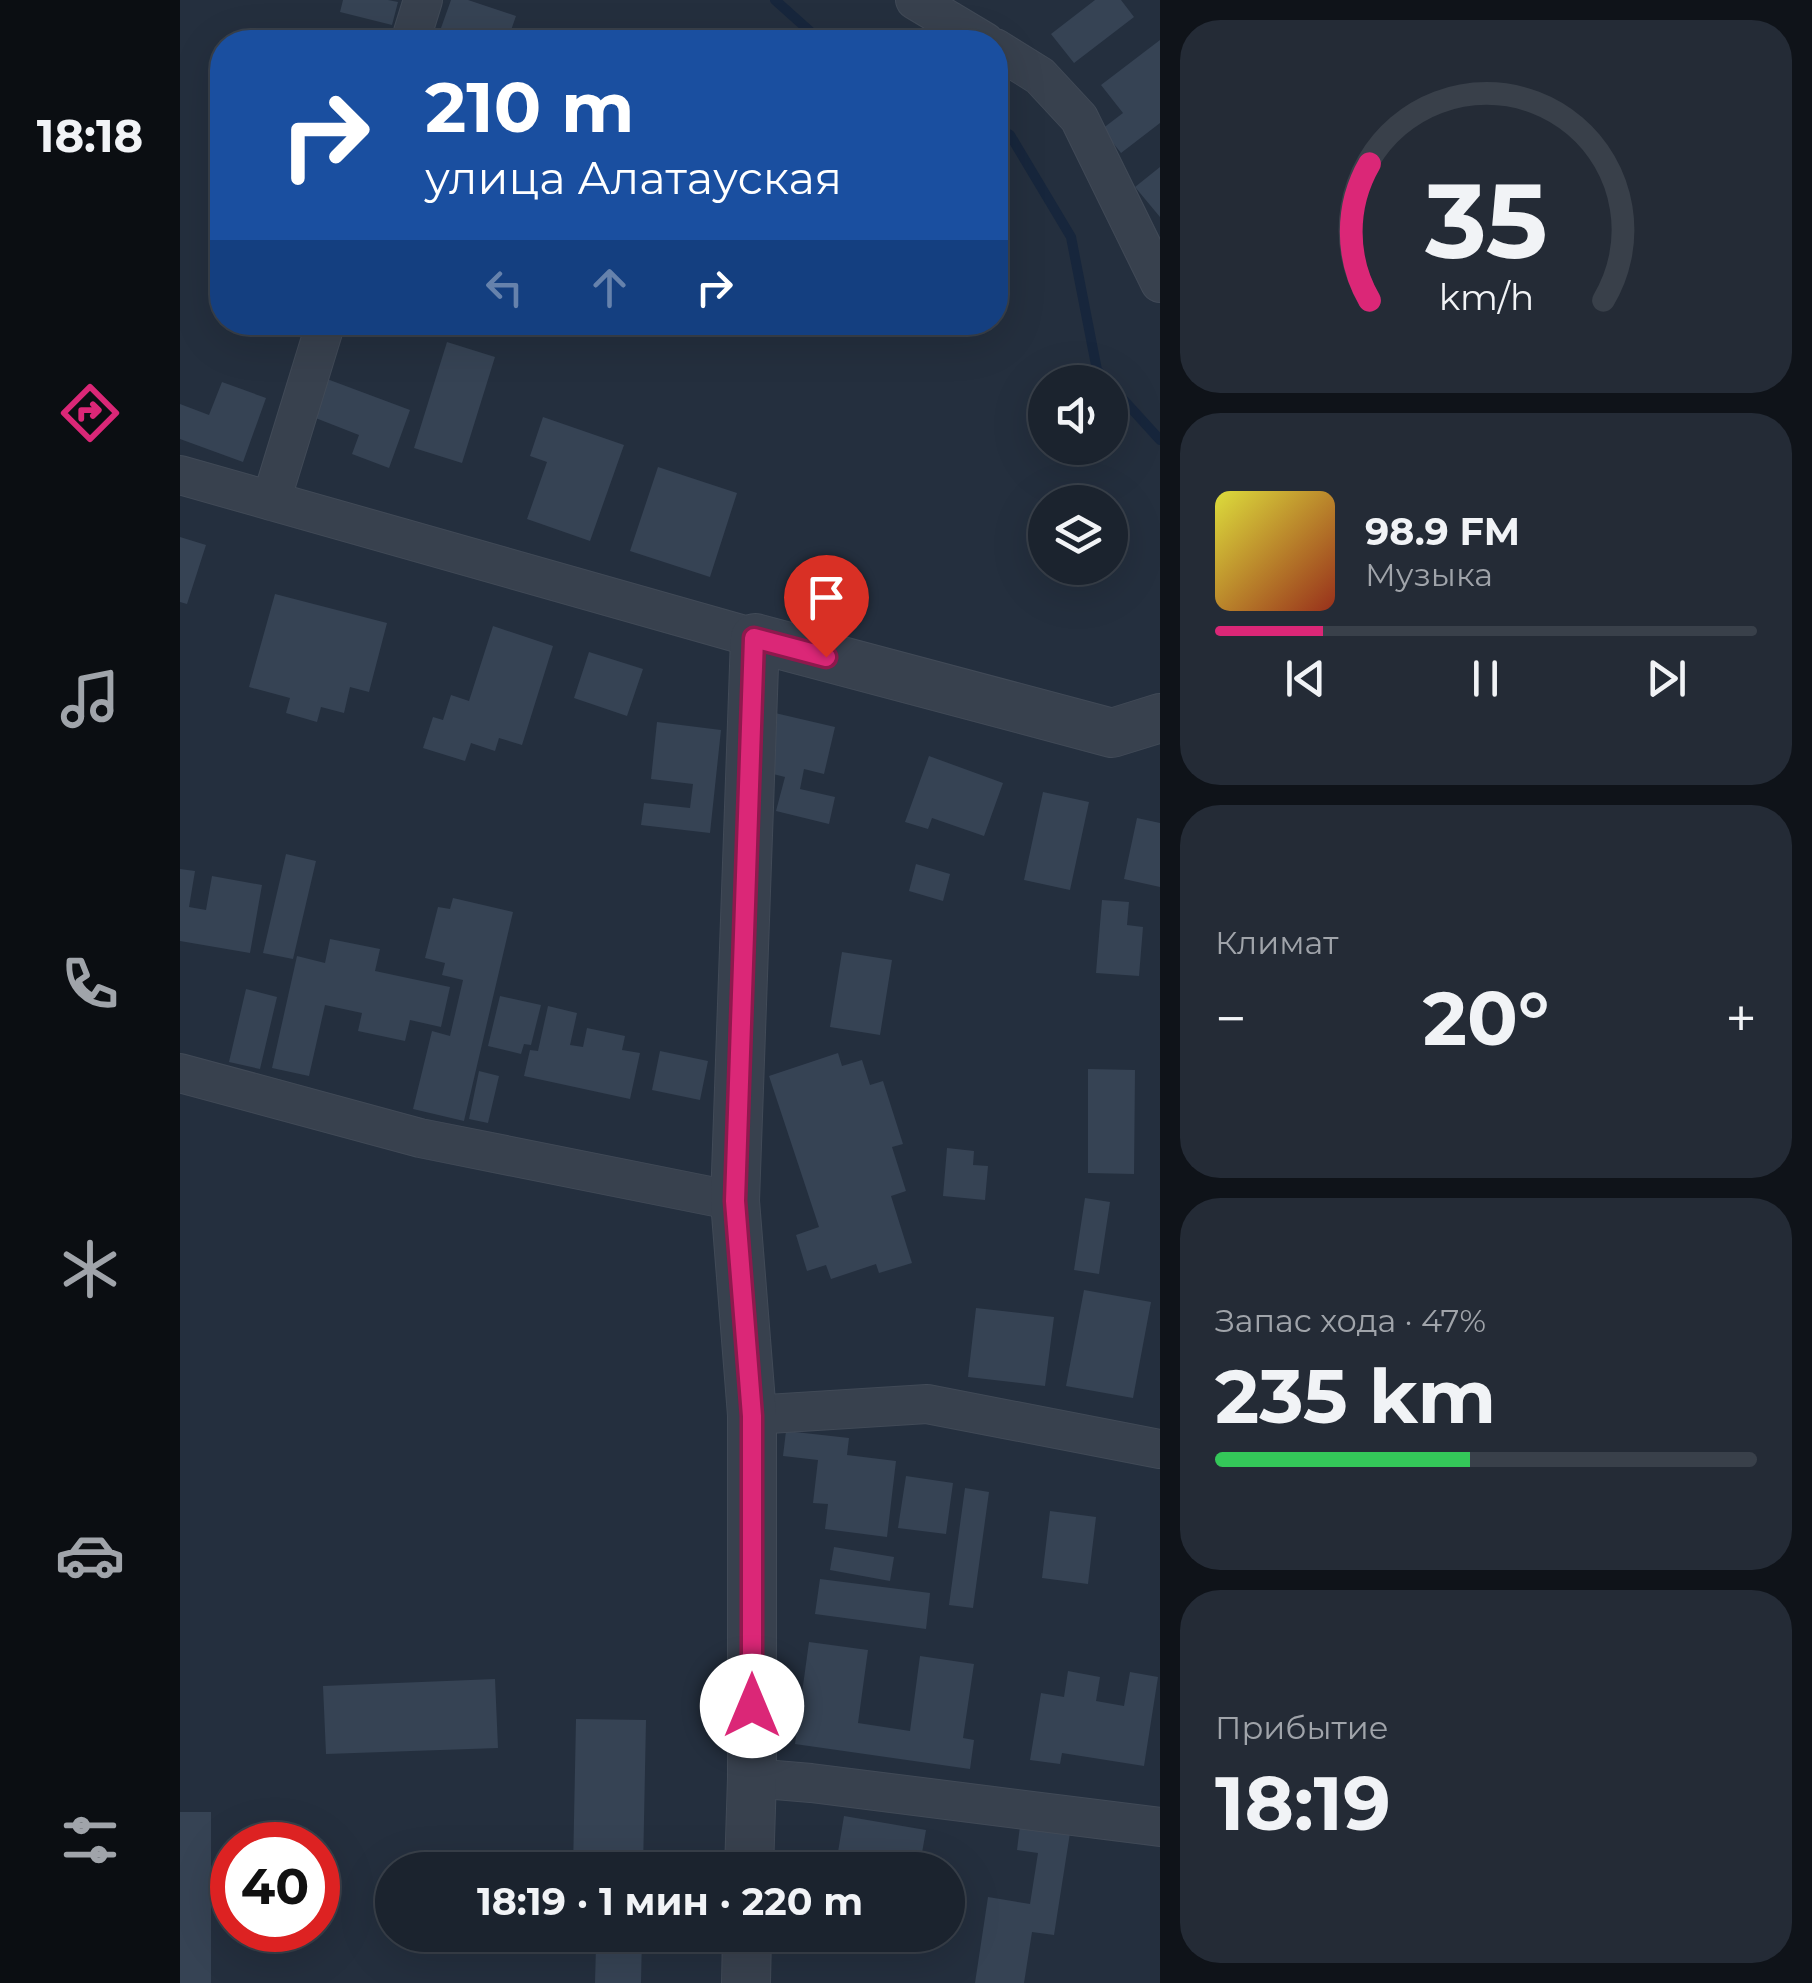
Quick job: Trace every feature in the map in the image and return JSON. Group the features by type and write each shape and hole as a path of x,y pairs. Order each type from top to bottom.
{"street":[{"path":"414,30 423,0"},
{"path":"916,0 965,30"},
{"path":"1008,56 1040,76 1078,118 1160,283"},
{"path":"272,502 322,335"},
{"path":"180,476 754,654 1112,733 1160,718"},
{"path":"750,1852 752,1416 735,1201 754,654"},
{"path":"180,1072 420,1138 735,1201"},
{"path":"752,1416 926,1404 1160,1448"},
{"path":"752,1778 1160,1827"},
{"path":"746,1983 747,1952"}],"building":[{"path":"343,0 398,2 392,25 340,12"},
{"path":"451,0 468,0 516,16 511,30 440,30"},
{"path":"1095,0 1121,0 1134,17 1074,63 1051,34"},
{"path":"1160,40 1160,123 1121,153 1102,129 1123,113 1101,85"},
{"path":"1160,167 1160,217 1135,187"},
{"path":"447,342 495,357 462,463 414,448"},
{"path":"327,379 410,410 389,468 352,454 359,435 313,417"},
{"path":"222,382 266,398 243,462 180,439 180,404 209,415"},
{"path":"543,417 624,445 590,541 527,519 547,462 530,456"},
{"path":"658,467 737,493 710,577 630,551"},
{"path":"180,537 206,545 187,604 180,602"},
{"path":"275,594 387,623 369,692 350,687 344,713 321,707 317,722 286,713 290,698 249,687"},
{"path":"493,626 553,646 522,745 499,738 495,751 471,743 465,761 423,748 433,717 443,720 451,695 469,701"},
{"path":"589,652 643,669 627,716 574,698"},
{"path":"775,713 835,727 824,774 804,769 800,789 835,797 829,824 776,811 785,777 761,771"},
{"path":"657,722 721,730 710,833 641,825 644,803 690,808 693,784 651,779"},
{"path":"929,756 1003,783 984,836 932,818 928,829 905,822"},
{"path":"1043,792 1089,802 1070,890 1024,880"},
{"path":"1137,818 1160,823 1160,887 1124,879"},
{"path":"286,854 316,861 293,959 263,953"},
{"path":"916,864 950,874 943,901 909,891"},
{"path":"180,869 195,871 189,907 206,910 212,876 262,885 250,953 180,941"},
{"path":"453,898 513,912 464,1121 413,1109 432,1031 450,1036 463,980 442,975 445,963 425,958 438,907 450,909"},
{"path":"1102,900 1129,902 1127,925 1143,927 1139,976 1096,973"},
{"path":"330,939 380,949 375,971 450,987 441,1027 410,1020 405,1041 358,1031 362,1013 325,1005 309,1076 272,1068 297,956 325,963"},
{"path":"842,952 892,960 880,1035 830,1027"},
{"path":"246,989 277,997 260,1069 229,1062"},
{"path":"500,996 541,1005 531,1045 524,1044 521,1054 488,1046"},
{"path":"548,1006 577,1013 570,1045 583,1047 587,1028 625,1036 622,1050 640,1053 630,1099 524,1076 530,1050 538,1051"},
{"path":"660,1051 708,1061 700,1100 652,1090"},
{"path":"838,1053 842,1066 862,1060 870,1085 883,1081 903,1144 892,1147 906,1191 891,1196 912,1263 879,1273 876,1264 831,1279 826,1265 807,1271 796,1235 819,1227 769,1076"},
{"path":"1088,1069 1135,1070 1134,1174 1088,1173"},
{"path":"479,1071 499,1076 488,1123 469,1119"},
{"path":"947,1148 974,1151 973,1165 988,1166 985,1200 943,1196"},
{"path":"1085,1198 1110,1202 1099,1274 1074,1270"},
{"path":"1084,1290 1151,1302 1133,1398 1066,1386"},
{"path":"976,1308 1054,1317 1045,1386 968,1377"},
{"path":"786,1431 849,1438 847,1455 896,1461 887,1537 825,1529 828,1504 813,1503 818,1460 783,1456"},
{"path":"906,1476 953,1483 946,1534 898,1528"},
{"path":"965,1488 989,1492 973,1608 949,1605"},
{"path":"1050,1511 1096,1517 1088,1584 1042,1578"},
{"path":"834,1547 894,1557 890,1581 830,1570"},
{"path":"820,1579 930,1593 926,1629 815,1614"},
{"path":"809,1642 868,1650 858,1723 910,1731 920,1656 974,1664 963,1738 974,1740 970,1769 795,1744"},
{"path":"1068,1671 1100,1677 1096,1701 1124,1706 1130,1672 1158,1677 1144,1766 1062,1753 1060,1764 1030,1760 1041,1693 1064,1697"},
{"path":"495,1679 498,1748 326,1754 323,1686"},
{"path":"576,1719 646,1720 643,1852 573,1852"},
{"path":"180,1812 211,1812 211,1983 180,1983"},
{"path":"844,1816 926,1830 922,1852 838,1852"},
{"path":"1020,1826 1070,1833 1054,1935 1032,1932 1024,1983 975,1983 988,1897 1030,1904 1038,1853 1017,1850"},
{"path":"596,1952 642,1952 641,1983 595,1983"}],"waterway":[{"path":"775,0 809,30"},
{"path":"1008,134 1071,237 1096,365"},
{"path":"1128,405 1160,440"}],"route":[{"path":"752,1706 752,1416 735,1201 754,638 826,657"}]}
